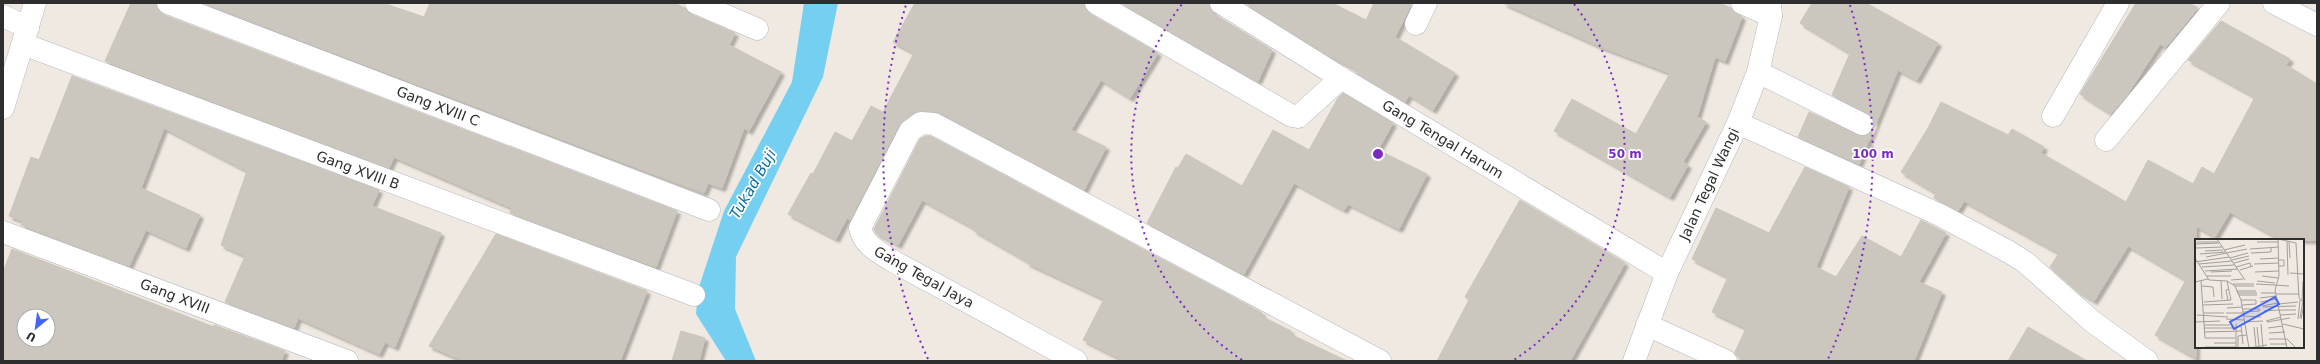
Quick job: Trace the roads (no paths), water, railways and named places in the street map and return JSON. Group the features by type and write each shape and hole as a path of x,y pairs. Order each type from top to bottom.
{"street":[{"path":"3,108 35,3"},
{"name":"Gang XVIII C","path":"168,3 709,210"},
{"path":"1096,3 1292,116 1298,116 1341,78"},
{"name":"Gang Tengal Harum","path":"1220,3 1341,78 1667,273"},
{"path":"1416,24 1426,3"},
{"path":"1742,3 1770,10"},
{"path":"2053,116 2118,3"},
{"path":"2106,140 2219,3"},
{"path":"2274,3 2317,26"},
{"path":"699,4 757,29"},
{"name":"Jalan Tegal Wangi","path":"1634,361 1667,273 1738,123 1758,72 1770,10"},
{"name":"Gang XVIII B","path":"3,16 25,36 694,295"},
{"path":"1758,72 1862,124"},
{"name":"Gang Tegal Jaya","path":"1076,361 891,260 870,247 862,238 860,228 905,139 921,122 934,124 1380,361"},
{"path":"1738,123 1940,215 2009,252 2025,262 2092,322 2147,361"},
{"name":"Gang XVIII","path":"3,232 347,361"},
{"path":"1647,325 1726,361"}],"water":[{"name":"Tukad Buji","path":"804,3 838,3 823,77 736,257 735,309 756,361 726,361 696,314 698,290 724,211 792,82"}]}
